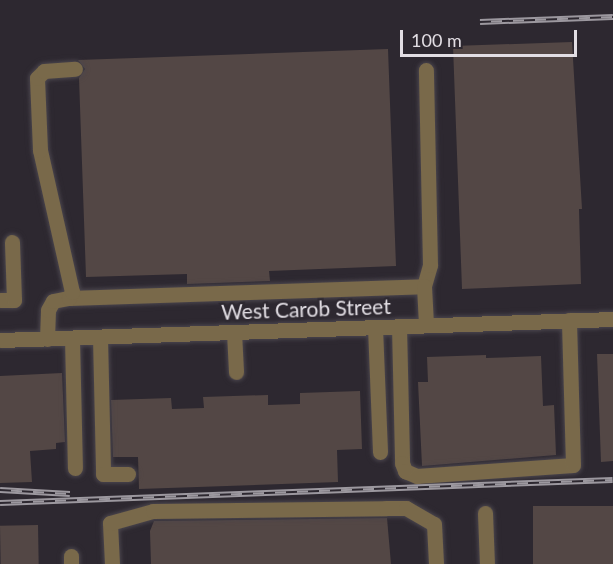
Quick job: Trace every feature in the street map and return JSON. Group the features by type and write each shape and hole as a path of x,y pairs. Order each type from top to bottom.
{"street":[{"path":"69,298 72,292 40,150 37,78 44,71 75,69"},
{"path":"426,70 430,265 424,286 426,325"},
{"path":"0,300 14,300 12,243"},
{"path":"47,339 48,310 54,301 69,298 424,286"},
{"name":"West Carob Street","path":"0,340 613,319"},
{"path":"399,326 402,463 405,471 417,476 573,465 569,320"},
{"path":"375,327 380,452"},
{"path":"234,332 236,372"},
{"path":"100,337 103,474 128,474"},
{"path":"72,338 75,468"},
{"path":"112,564 110,523 153,511 406,508 434,524 436,564"},
{"path":"485,513 487,564"}],"building":[{"path":"572,42 582,209 579,209 581,284 462,289 453,46"},
{"path":"388,49 396,266 269,271 270,281 187,284 187,274 86,277 79,78 85,69 78,60"},
{"path":"597,354 613,354 613,461 601,462"},
{"path":"486,355 486,358 541,356 543,406 554,405 556,455 422,466 418,382 428,382 427,357"},
{"path":"62,373 65,442 56,443 56,449 30,451 32,482 0,483 0,376"},
{"path":"360,391 362,449 337,450 338,482 139,489 138,457 113,457 111,400 171,398 172,409 204,408 203,397 268,395 268,405 300,404 300,393"},
{"path":"533,506 613,506 613,564 533,564"},
{"path":"387,518 391,564 151,564 150,531 154,521"},
{"path":"38,525 39,564 1,564 0,526"}],"railway":[{"path":"480,22 613,17"},
{"path":"0,503 613,480"},
{"path":"0,490 70,494"}]}
